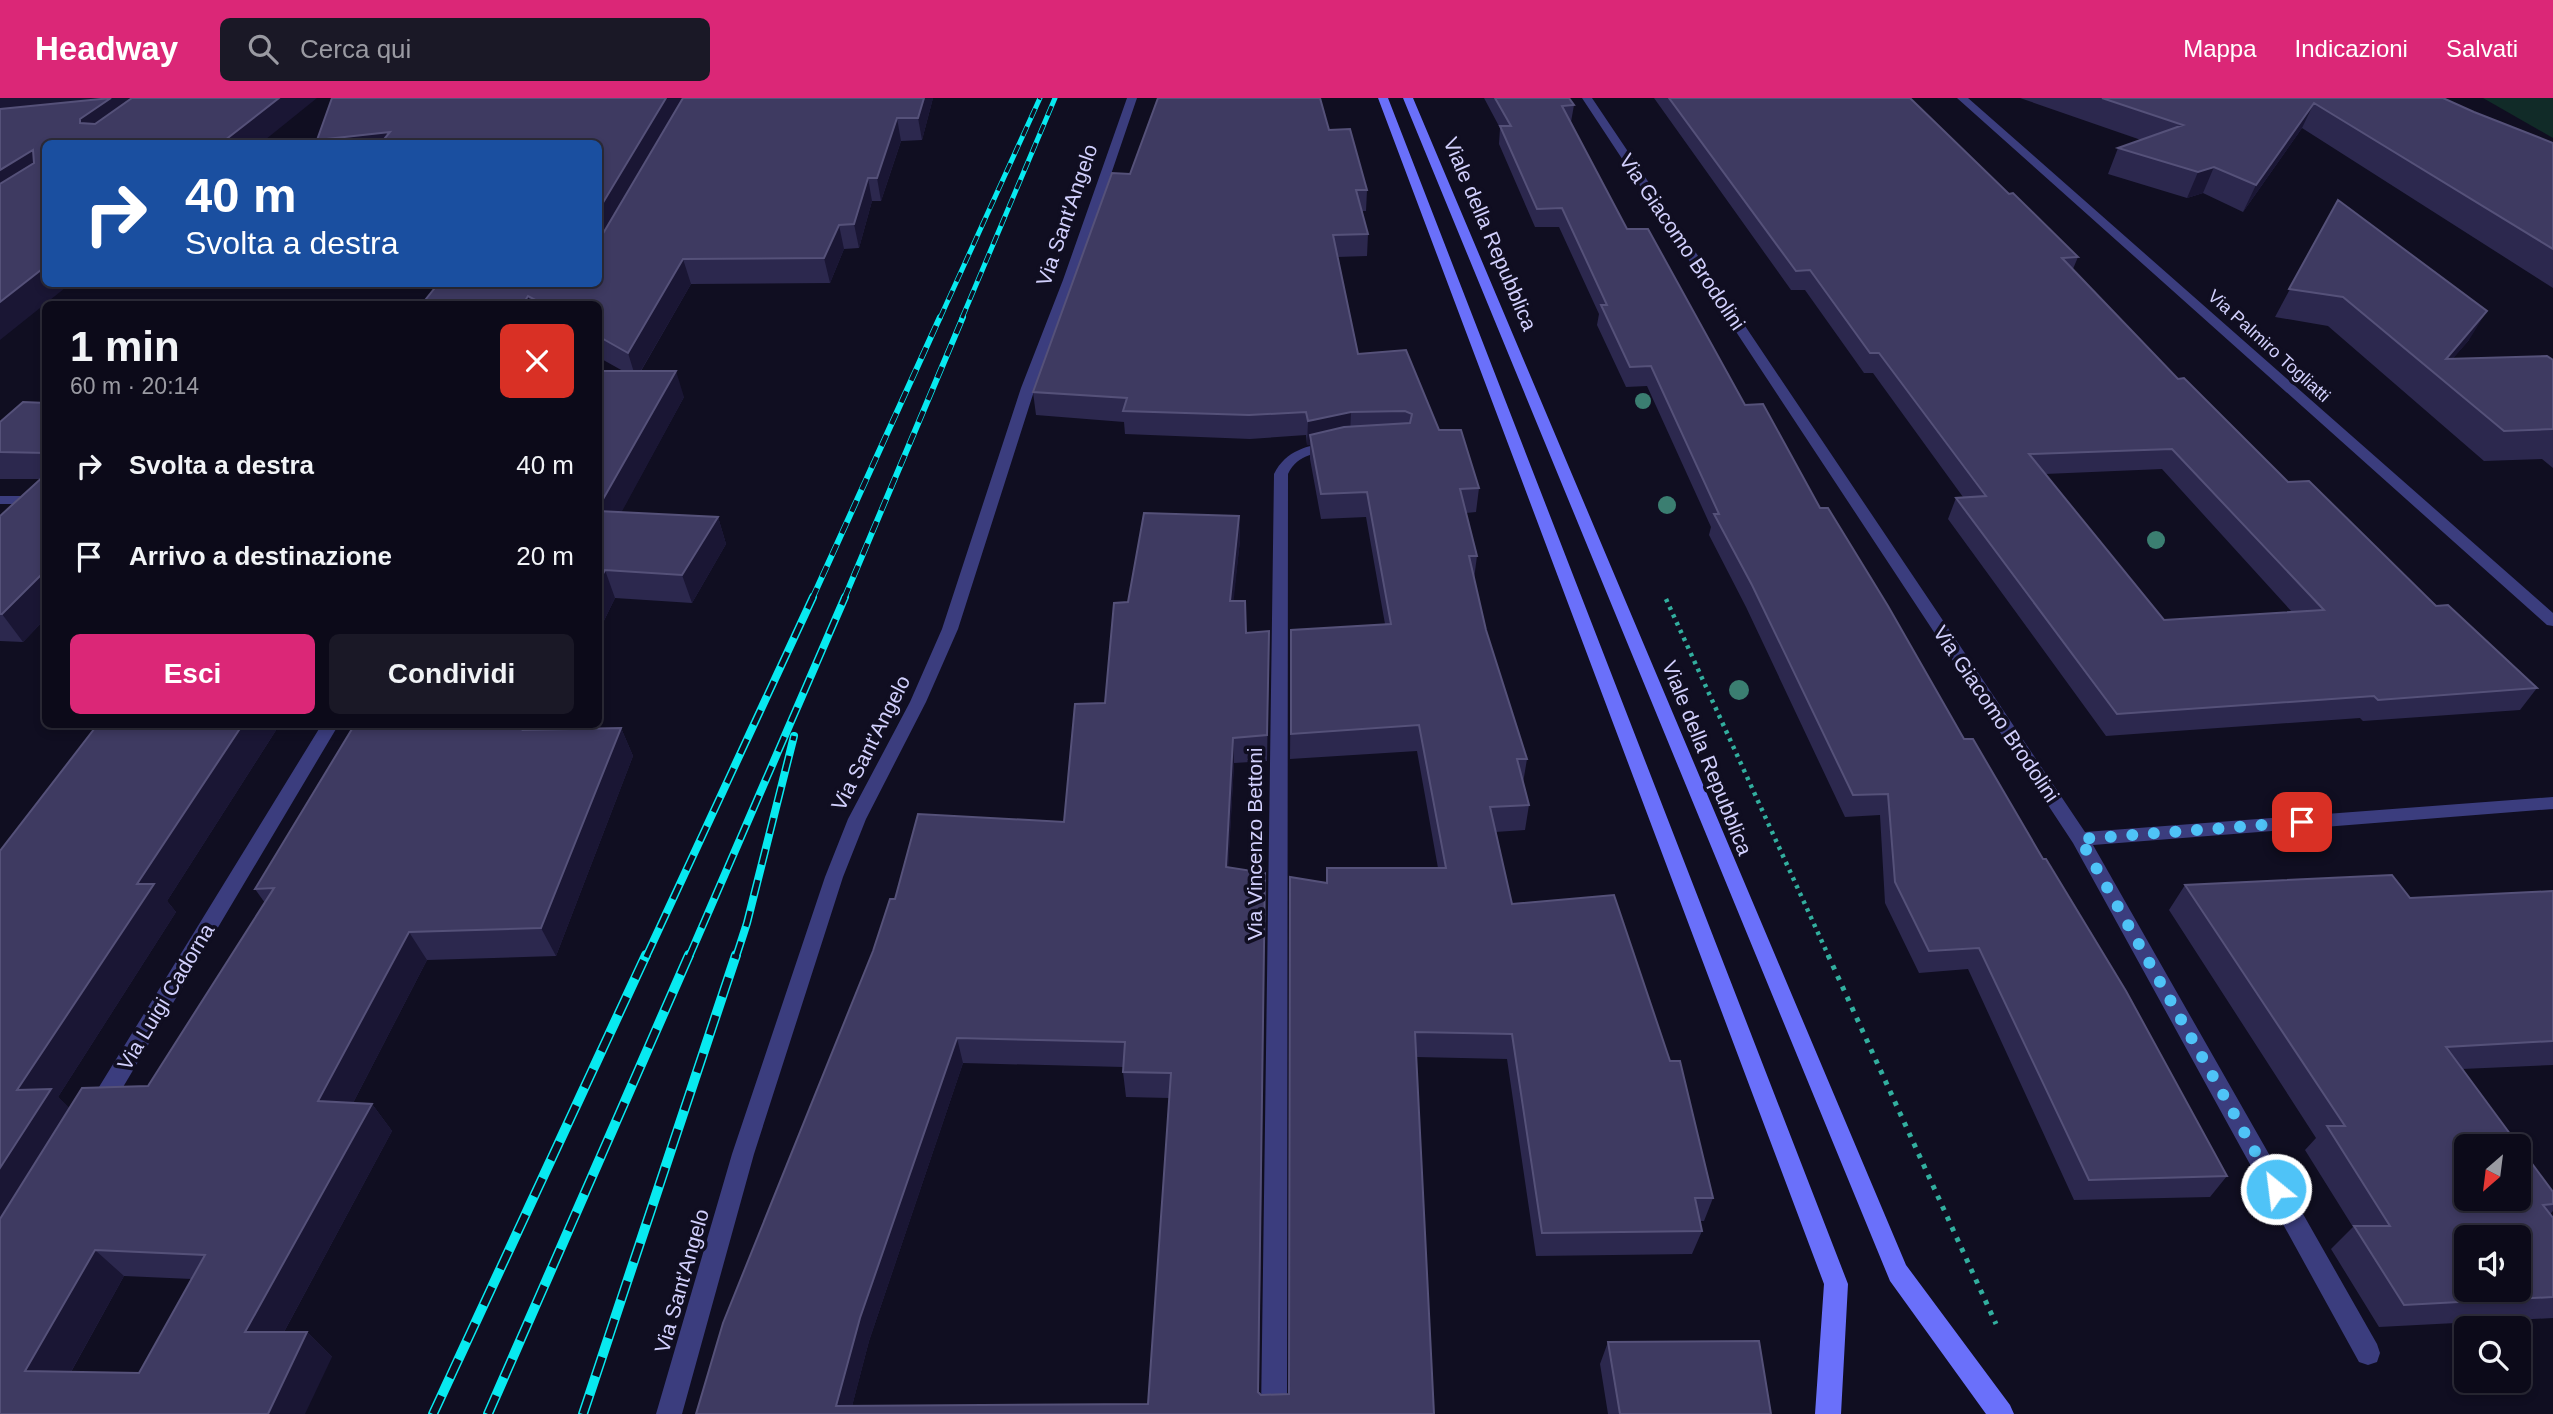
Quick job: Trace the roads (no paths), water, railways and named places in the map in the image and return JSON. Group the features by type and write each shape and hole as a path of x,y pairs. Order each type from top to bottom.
{"street":[{"name":"Via Sant'Angelo","path":"669,1414 743,1154 834,877 870,791 918,702 950,629 1028,388 1069,280 1132,98"},
{"path":"1383,98 1836,1284 1828,1414"},
{"name":"Viale della Repubblica","path":"1408,98 1898,1273 2001,1414"},
{"name":"Via Giacomo Brodolini","path":"1587,98 2080,839 2368,1353"},
{"name":"Via Palmiro Togliatti","path":"1962,98 2553,621"},
{"name":"Via Vincenzo Bettoni","path":"1273,1414 1281,474 1290,459 1301,453 1352,445"},
{"path":"0,500 42,500"},
{"name":"Via Luigi Cadorna","path":"86,1128 329,728"},
{"path":"2080,839 2553,803"}],"railway":[{"path":"940,318 1040,98"},
{"path":"962,318 1055,98"},
{"path":"812,599 940,317"},
{"path":"844,599 963,317"},
{"path":"646,957 813,597"},
{"path":"689,957 845,597"},
{"path":"736,957 794,736"},
{"path":"433,1414 646,955"},
{"path":"488,1414 689,955"},
{"path":"583,1414 736,955"}]}
